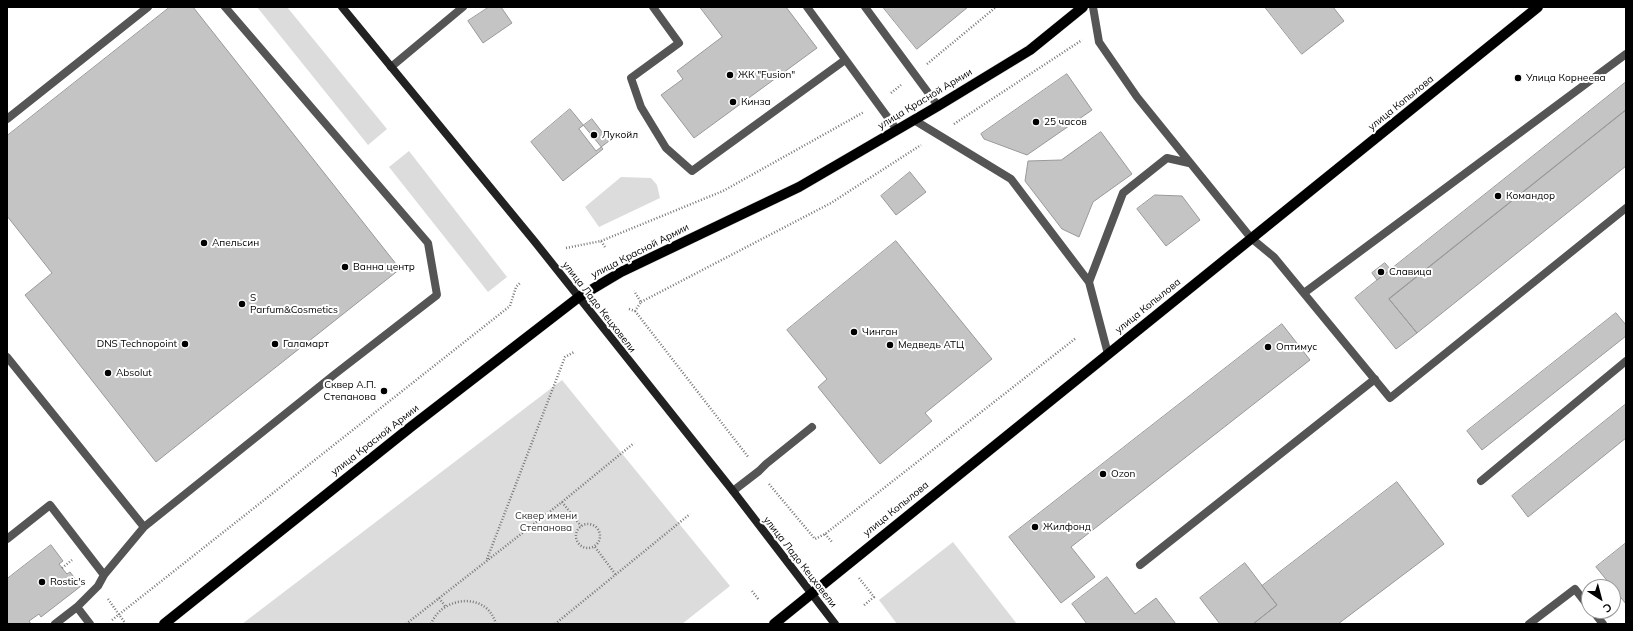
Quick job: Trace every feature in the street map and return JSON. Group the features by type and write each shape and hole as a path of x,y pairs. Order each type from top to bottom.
{"main road":[{"name":"улица Ладо Кецховели","path":"342,7 579,297 733,491 835,624"},
{"name":"улица Красной Армии","path":"164,624 412,426 579,297 621,272 799,187 938,106 1030,50 1083,7"},
{"name":"улица Копылова","path":"774,624 810,593 1538,7"}],"lane":[{"path":"7,119 148,7"},
{"path":"55,624 77,607 98,586 104,575 144,527 436,295 428,243 225,7"},
{"path":"391,66 463,7"},
{"path":"653,7 679,43 631,78 641,107 666,148 692,171 845,60"},
{"path":"807,7 897,130"},
{"path":"865,7 938,106"},
{"path":"1093,7 1099,42 1138,97 1189,163 1251,238 1274,257 1390,398 1626,208"},
{"path":"1304,293 1626,54"},
{"path":"914,120 1010,179 1089,282 1108,354"},
{"path":"1089,282 1123,193 1167,158 1189,163"},
{"path":"7,357 144,527"},
{"path":"1481,481 1626,361"},
{"path":"1140,565 1374,379"},
{"path":"733,491 759,472 766,464 812,427"},
{"path":"7,539 50,505 104,575"},
{"path":"1529,624 1575,589 1581,597"},
{"path":"77,607 90,624"}],"path":[{"path":"566,248 601,241 723,191 878,104 996,7"},
{"path":"635,311 641,302 831,203 1084,39"},
{"path":"601,241 605,247"},
{"path":"112,620 510,306 516,287 521,282"},
{"path":"634,291 641,302"},
{"path":"629,309 635,311 759,472 815,539 825,534 1076,338"},
{"path":"487,560 565,356 574,352"},
{"path":"406,624 562,502 634,443"},
{"path":"562,502 581,526"},
{"path":"555,624 690,514"},
{"path":"589,524 597,528 600,536 598,544 595,547 588,549 578,544 575,536 581,526 589,524"},
{"path":"825,534 833,543"},
{"path":"595,547 616,575"},
{"path":"859,578 874,597 863,606"},
{"path":"752,591 759,600"},
{"path":"106,597 126,623"},
{"path":"439,598 445,606"},
{"path":"430,624 436,613 445,606 456,602 468,601 479,604 488,611 496,624"}],"green space":[{"path":"257,7 287,7 387,129 368,145"},
{"path":"409,151 507,277 488,292 389,167"},
{"path":"621,177 651,178 657,185 660,198 599,227 585,207"},
{"name":"Сквер имени Степанова","path":"562,380 730,586 682,624 242,624"},
{"path":"953,542 1017,624 897,624 879,600"}],"building":[{"name":"Апельсин","path":"170,7 193,7 400,269 156,462 25,295 52,273 7,216 7,136"},
{"path":"489,7 501,7 512,23 483,43 468,21"},
{"name":"ЖК \"Fusion\"","path":"700,7 786,7 817,48 694,138 661,95 683,79 677,71 722,37"},
{"path":"883,7 968,7 917,49"},
{"path":"1265,7 1333,7 1344,21 1302,54"},
{"name":"25 часов","path":"1067,74 1092,110 1027,155 984,139 981,134"},
{"path":"1626,82 1626,110 1389,299 1417,333 1396,349 1355,298"},
{"path":"570,109 603,149 563,181 531,142"},
{"path":"1626,110 1626,166 1417,333 1389,299"},
{"name":"Лукойл","path":"592,119 609,141 596,151 579,129"},
{"name":"25 часов","path":"1101,132 1132,174 1093,202 1079,237 1062,229 1025,181 1028,161 1061,160"},
{"path":"910,172 926,192 896,215 881,196"},
{"path":"1155,195 1182,196 1200,220 1166,246 1137,209"},
{"name":"Медведь АТЦ","path":"896,241 992,359 925,413 932,421 880,464 818,387 827,379 787,330"},
{"name":"Славица","path":"1385,263 1391,270 1377,280 1372,273"},
{"path":"1616,313 1626,325 1626,336 1482,450 1467,431"},
{"path":"1282,324 1310,360 1071,547 1095,577 1061,603 1009,537"},
{"path":"1626,404 1626,438 1528,517 1512,496"},
{"path":"1397,482 1444,544 1338,624 1253,624 1277,605 1262,586"},
{"path":"1626,543 1626,604 1621,598 1621,579 1606,579 1596,567"},
{"name":"Rostic's","path":"51,545 63,561 59,564 67,574 70,572 81,586 41,617 39,614 29,621 31,624 7,624 7,579"},
{"path":"1245,563 1277,605 1253,624 1220,624 1200,598"},
{"path":"1107,577 1135,614 1156,598 1176,624 1087,624 1072,604"}],"place":[{"name":"ЖК \"Fusion\"","path":"730,75"},
{"name":"Улица Корнеева","path":"1518,78"},
{"name":"Кинза","path":"733,102"},
{"name":"25 часов","path":"1036,122"},
{"name":"Лукойл","path":"594,135"},
{"name":"Командор","path":"1498,196"},
{"name":"Апельсин","path":"204,243"},
{"name":"Ванна центр","path":"345,267"},
{"name":"Славица","path":"1381,272"},
{"name":"S Parfum&Cosmetics","path":"242,304"},
{"name":"Чинган","path":"854,332"},
{"name":"DNS Technopoint","path":"185,344"},
{"name":"Галамарт","path":"275,344"},
{"name":"Медведь АТЦ","path":"890,345"},
{"name":"Оптимус","path":"1268,347"},
{"name":"Absolut","path":"108,373"},
{"name":"Сквер А.П. Степанова","path":"384,391"},
{"name":"Ozon","path":"1103,474"},
{"name":"Жилфонд","path":"1035,527"},
{"name":"Rostic's","path":"42,582"}]}
